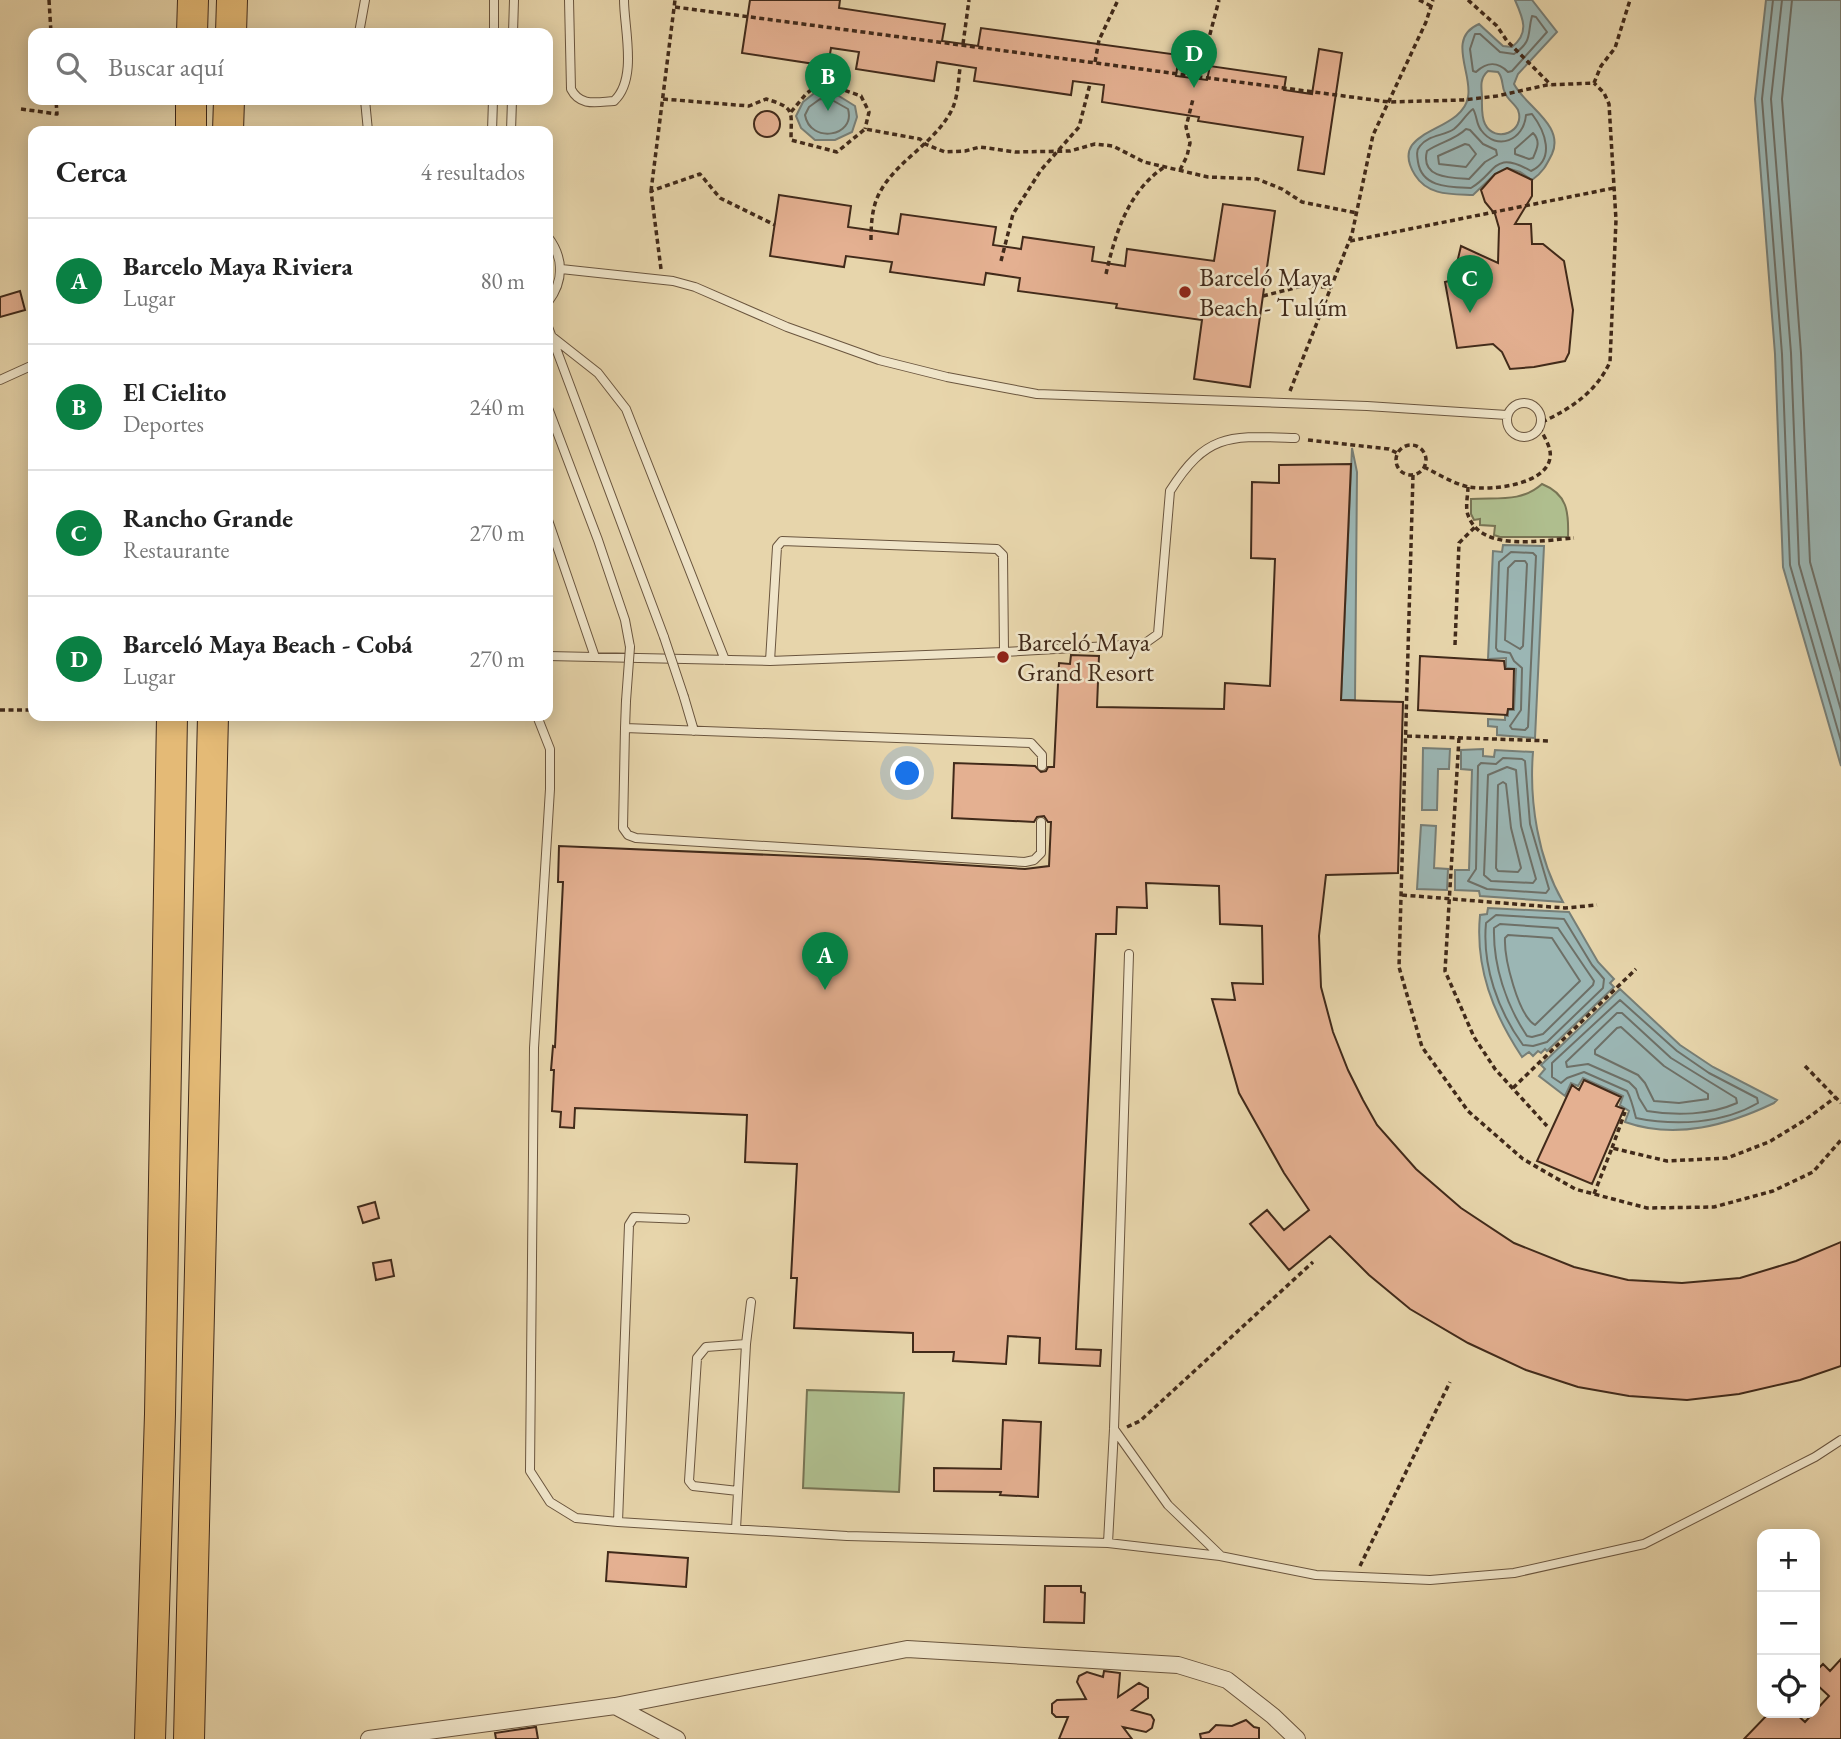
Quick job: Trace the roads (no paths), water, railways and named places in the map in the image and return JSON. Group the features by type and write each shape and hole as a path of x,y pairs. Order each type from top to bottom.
{"highway":[{"path":"192,28 193,0"},
{"path":"231,28 232,0"},
{"path":"191,105 191,126"},
{"path":"228,126 229,105"},
{"path":"150,1739 160,1414 172,721"},
{"path":"190,1739 213,721"}],"street":[{"path":"369,1739 615,1706 907,1649 1178,1665 1227,1680 1273,1716 1297,1739"},
{"path":"615,1706 677,1739"}],"lane":[{"path":"360,28 365,0"},
{"path":"494,0 494,28"},
{"path":"513,0 513,28"},
{"path":"569,0 571,89 575,96 585,102 614,101 623,89 629,44 624,0"},
{"path":"365,105 368,126"},
{"path":"492,126 493,105"},
{"path":"511,126 512,105"},
{"path":"553,244 561,269 553,295"},
{"path":"561,269 662,279 695,287 787,327 879,360 947,377 1037,394 1367,405 1507,415"},
{"path":"553,338 598,373 626,409 725,660"},
{"path":"553,341 664,637 694,731"},
{"path":"0,380 28,367"},
{"path":"1528,403 1538,410 1541,425 1530,437 1517,436 1508,428 1507,415 1515,405 1528,403"},
{"path":"553,421 625,620 629,646 623,828 628,835 636,838 1025,862 1034,860 1041,853 1041,822"},
{"path":"553,656 769,661 1144,644 1158,634 1170,491 1179,476 1197,454 1215,444 1241,436 1295,438"},
{"path":"553,535 595,657"},
{"path":"769,661 777,547 782,541 997,549 1003,555 1004,652"},
{"path":"539,721 550,749 550,789 534,1048 530,1471 550,1502 576,1518 847,1536 1108,1543 1220,1556 1316,1575 1430,1580 1514,1573 1644,1544 1815,1457 1841,1440"},
{"path":"625,728 1031,743 1042,755 1042,766"},
{"path":"1108,1543 1129,954"},
{"path":"618,1522 629,1225 634,1217 685,1219"},
{"path":"736,1529 746,1343 751,1302"},
{"path":"738,1491 694,1486 689,1481 697,1358 706,1347 746,1343"},
{"path":"1114,1429 1168,1505 1220,1556"}],"water":[{"path":"1515,0 1532,0 1557,32 1518,74 1514,84 1549,125 1555,144 1552,154 1544,168 1532,180 1507,168 1495,174 1473,195 1449,194 1427,187 1415,175 1409,160 1410,148 1417,139 1463,109 1469,88 1462,47 1469,30 1479,24 1503,46 1512,47 1518,42 1523,25","holes":["1488,71 1498,72 1506,95 1518,110 1519,118 1514,129 1502,134 1490,130 1485,124 1482,110 1482,79"]},
{"path":"1766,0 1841,0 1841,766 1783,567 1775,354 1755,99"},
{"path":"817,91 834,93 855,106 857,117 852,132 835,140 815,140 801,128 796,116 803,102"},
{"path":"1352,448 1357,472 1355,700 1341,700"},
{"path":"1503,545 1544,546 1535,738 1497,735 1497,727 1488,726 1488,719 1505,720 1508,710 1514,710 1516,669 1506,668 1506,658 1488,659 1493,551 1502,552"},
{"path":"1423,748 1450,749 1449,769 1438,769 1437,810 1422,810"},
{"path":"1483,749 1483,756 1494,757 1495,750 1533,752 1532,790 1541,849 1563,902 1480,896 1479,891 1455,890 1455,870 1469,870 1472,770 1461,769 1461,750"},
{"path":"1421,825 1436,826 1434,868 1448,869 1447,890 1417,889"},
{"path":"1488,908 1569,912 1598,962 1614,979 1610,983 1614,987 1547,1051 1538,1051 1533,1056 1529,1052 1522,1057 1502,1024 1488,989 1480,953 1480,915 1487,914"},
{"path":"1620,989 1680,1045 1713,1067 1777,1100 1738,1118 1701,1128 1663,1130 1625,1122 1629,1111 1620,1105 1623,1096 1583,1078 1578,1086 1571,1083 1565,1096 1539,1076 1545,1069 1541,1065"}],"place":[{"name":"Barceló Maya Beach - Cobá","path":"1194,88"},
{"name":"El Cielito","path":"828,111"},
{"name":"Barceló Maya Beach - Tulúm","path":"1185,292"},
{"name":"Rancho Grande","path":"1470,313"},
{"name":"Barceló Maya Grand Resort","path":"1003,657"},
{"name":"Barcelo Maya Riviera","path":"825,990"}]}
